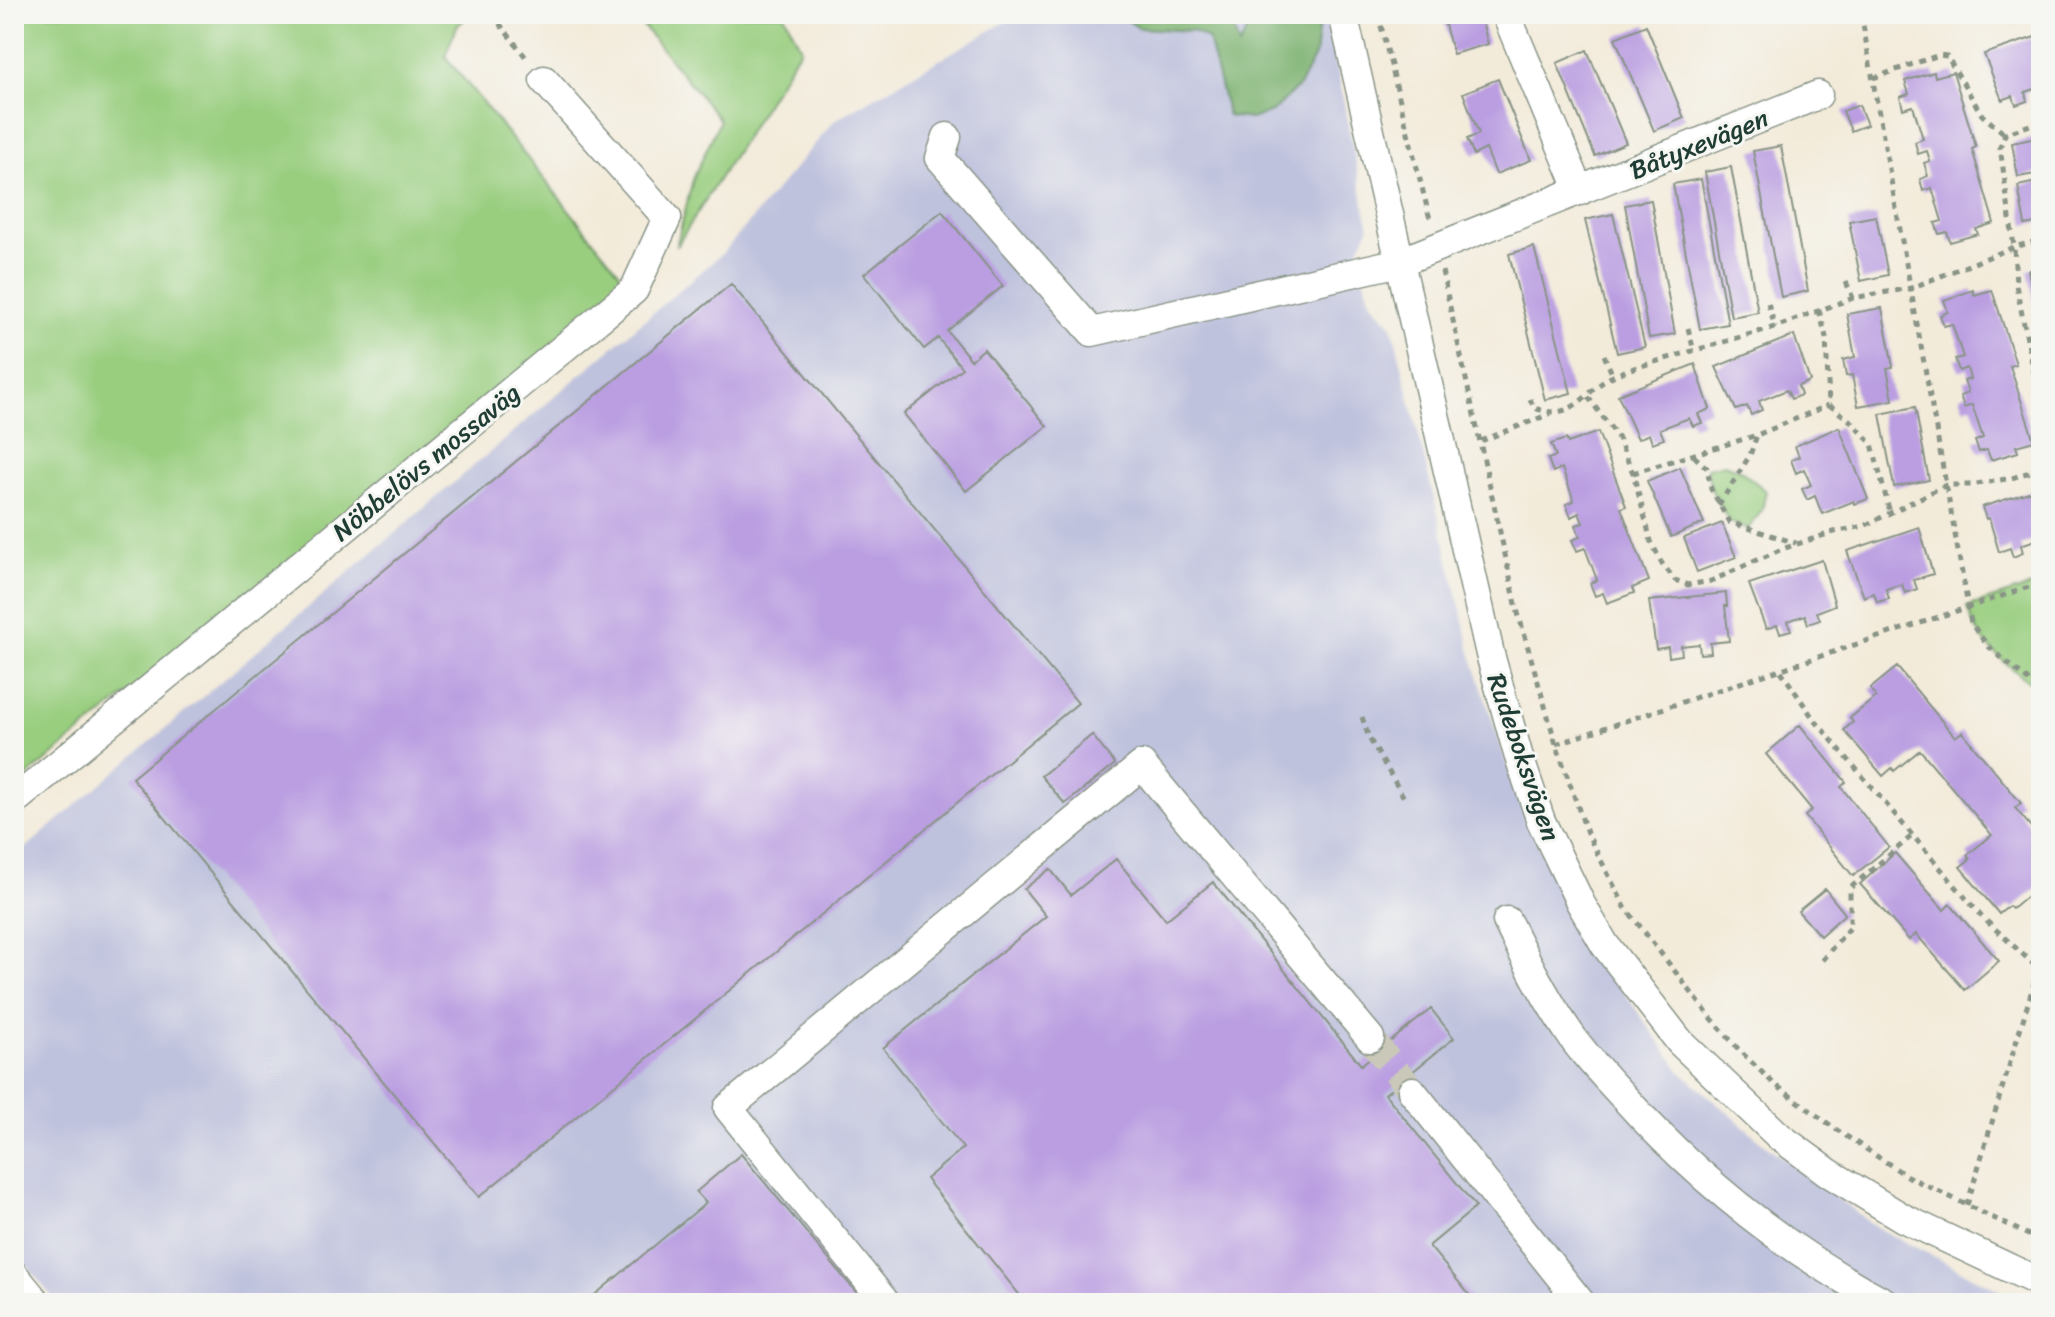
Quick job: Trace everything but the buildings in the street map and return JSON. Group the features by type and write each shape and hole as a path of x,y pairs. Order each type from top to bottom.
{"street":[{"name":"Rudeboksvägen","path":"1343,14 1490,654 1518,754 1541,821 1581,904 1605,945 1680,1042 1780,1137 1829,1173 1903,1218 2041,1283"},
{"path":"1506,14 1580,191"},
{"name":"Nöbbelövs mossaväg","path":"14,801 634,290 667,218 544,80"},
{"name":"Båtyxevägen","path":"947,137 940,158 1092,332 1400,262 1818,95"},
{"path":"886,1303 728,1108 1142,765 1370,1038"},
{"path":"1507,921 1530,969 1584,1054 1688,1165 1776,1235 1845,1282 1886,1303"},
{"path":"1412,1091 1581,1303"},
{"path":"14,1275 37,1303"}],"path":[{"path":"492,14 544,80"},
{"path":"1378,14 1437,248 1518,613 1556,744 1587,833 1625,907 1708,1014 1773,1083 1907,1176 2041,1241"},
{"path":"1861,14 1967,607 1975,631 1987,645 2041,692"},
{"path":"1873,78 1939,55 1947,56 1982,115 2005,134"},
{"path":"2041,121 2005,134 2000,147 2016,285 2041,407"},
{"path":"1481,441 1568,409 1613,376 1627,370 1775,327 1853,298 1911,288 2014,247 2041,240"},
{"path":"1846,282 1853,298"},
{"path":"1768,303 1775,327"},
{"path":"1819,310 1826,337 1829,405"},
{"path":"1688,328 1694,351"},
{"path":"1604,355 1613,376"},
{"path":"1588,397 1617,436 1633,473 1651,541 1661,562 1675,580 1688,585 1711,581 1798,544 1864,526 1946,485 1971,485 2012,478 2041,468"},
{"path":"1530,399 1534,408 1551,414"},
{"path":"1829,405 1852,422 1872,444 1890,513"},
{"path":"1633,473 1757,435 1829,405"},
{"path":"1718,505 1750,455 1757,435"},
{"path":"1694,456 1707,468 1718,505 1729,522 1798,544"},
{"path":"1556,744 2041,583"},
{"path":"1781,671 1813,718 1981,916 2039,971"},
{"path":"1362,717 1369,738 1406,801"},
{"path":"1822,960 1850,928 1850,888 1913,835"},
{"path":"1967,1205 2041,960"}],"shaded area":[{"path":"1019,14 1326,14 1369,228 1357,253 1371,301 1392,325 1474,664 1524,817 1587,942 1682,1073 1768,1147 1876,1227 2024,1303 57,1303 14,1250 14,858 723,253 835,120"}],"green space":[{"path":"14,14 471,14 457,26 445,56 628,283 14,787"},
{"path":"633,14 784,14 801,48 676,247 693,179 720,120"},
{"path":"1118,14 1222,14 1232,22 1239,47 1255,14 1320,14 1315,56 1300,85 1272,112 1251,119 1228,116 1208,39 1193,31 1139,28"},
{"path":"1724,464 1740,470 1766,491 1762,510 1748,529 1729,522 1711,489 1707,468"},
{"path":"2041,583 2041,692 1987,644 1967,607"}],"tunnel":[{"path":"1370,1038 1412,1091"}]}
